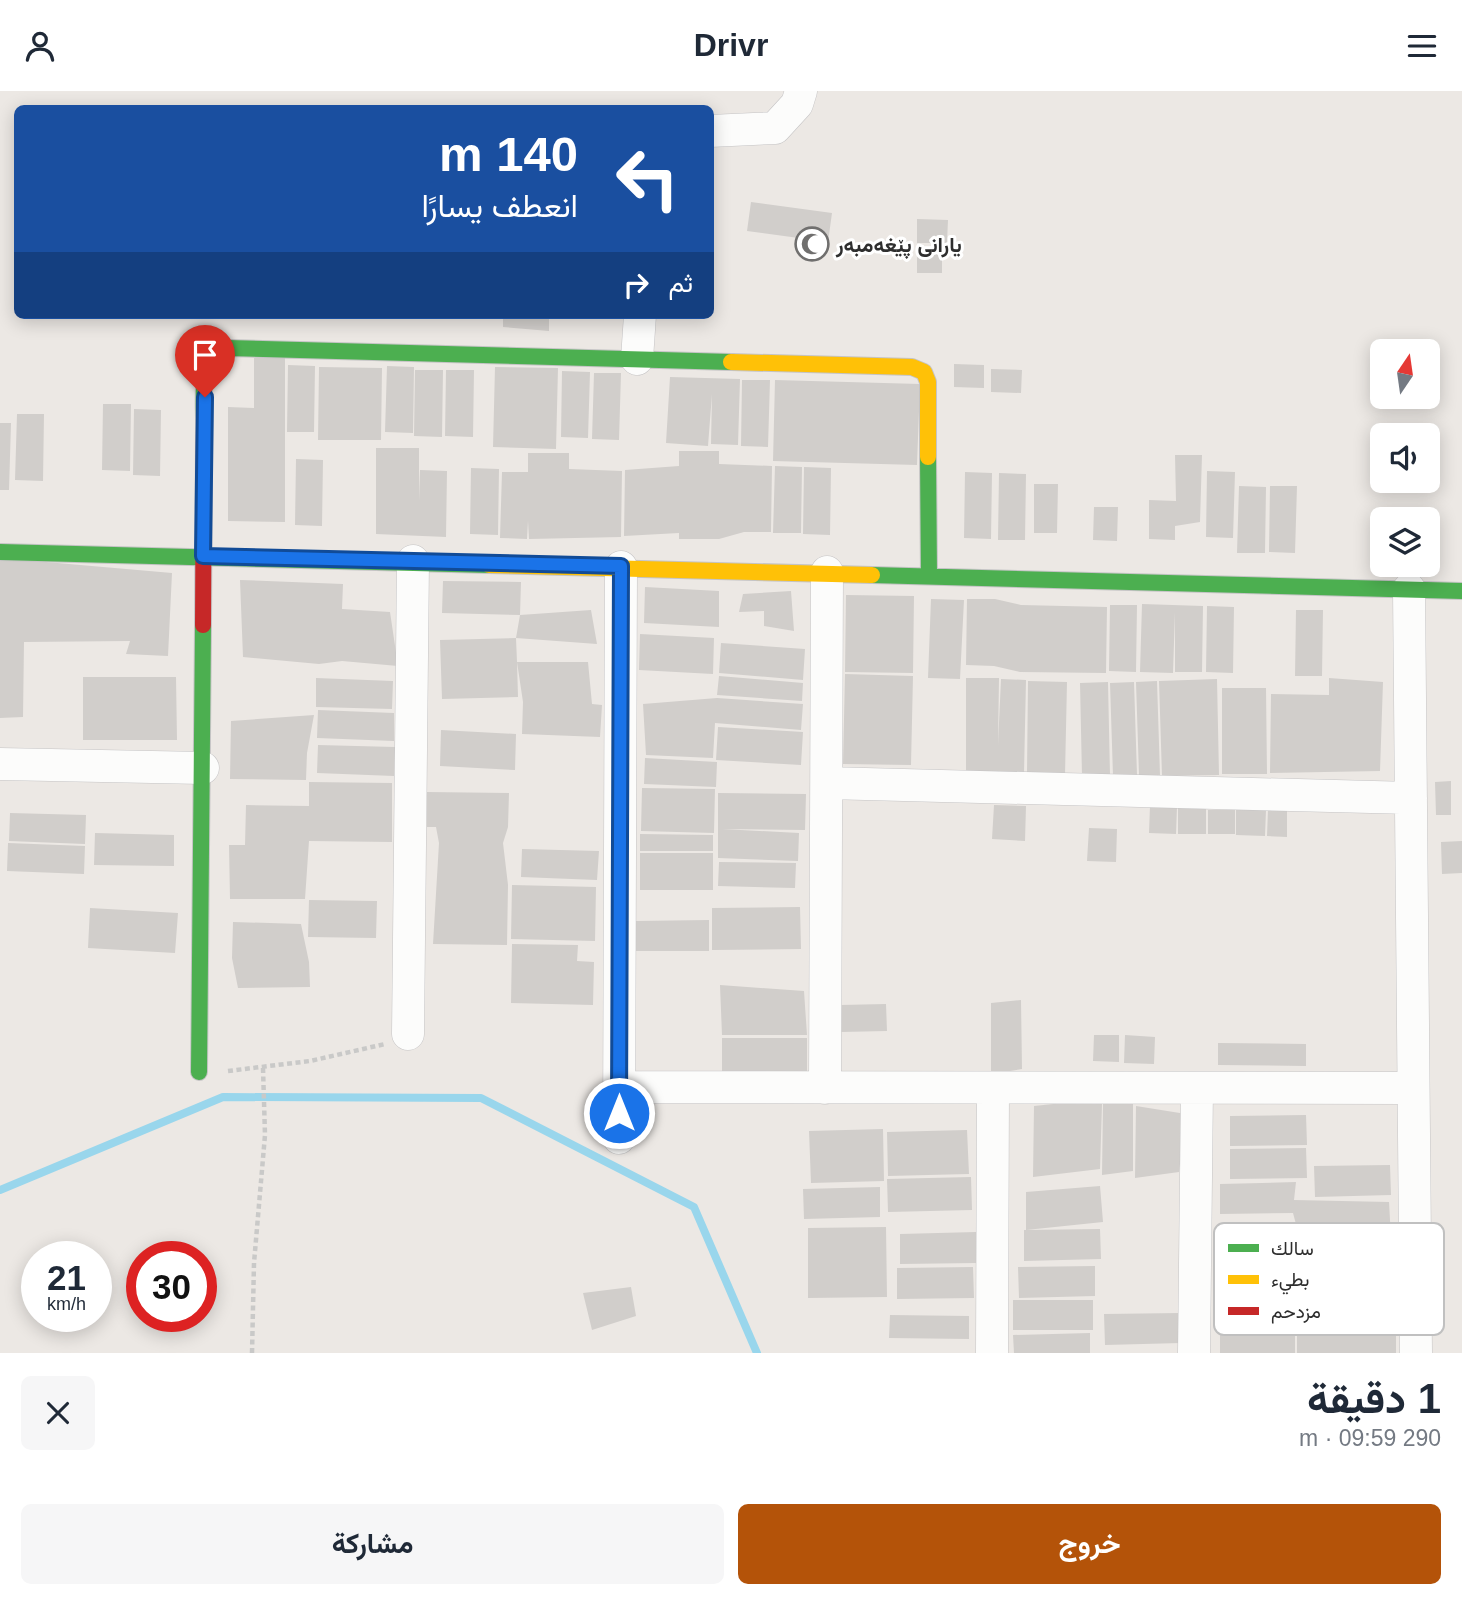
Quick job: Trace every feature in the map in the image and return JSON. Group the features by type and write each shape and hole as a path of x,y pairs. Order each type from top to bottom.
{"street":[{"path":"714,131 775,128 797,104 801,91"},
{"path":"637,359 640,319"},
{"path":"199,1072 205,370 214,354 228,348 912,367 924,372 928,382 929,576"},
{"path":"0,552 621,566 1462,591"},
{"path":"408,1034 412,561"},
{"path":"619,1138 621,566"},
{"path":"825,1088 827,572"},
{"path":"1409,589 1415,1223"},
{"path":"0,764 203,768"},
{"path":"827,783 1411,798"},
{"path":"619,1087 1413,1088"},
{"path":"992,1353 993,1088"},
{"path":"1194,1353 1197,1088"},
{"path":"1416,1335 1416,1353"}],"path":[{"path":"199,1072 263,1068 377,1047 408,1034"},
{"path":"252,1353 254,1263 265,1135 263,1068"}],"building":[{"path":"751,202 832,213 828,242 747,231"},
{"path":"917,219 948,220 947,243 917,243"},
{"path":"917,250 942,250 942,273 917,273"},
{"path":"503,319 549,319 549,331 503,327"},
{"path":"254,358 285,358 285,522 228,521 228,407 254,408"},
{"path":"954,364 984,365 984,388 954,387"},
{"path":"288,365 315,366 314,432 287,432"},
{"path":"387,366 414,367 413,433 385,432"},
{"path":"319,367 382,368 381,440 318,440"},
{"path":"495,367 558,368 556,449 493,447"},
{"path":"991,369 1022,370 1021,393 991,392"},
{"path":"415,370 443,370 442,437 414,436"},
{"path":"446,370 474,370 473,437 445,436"},
{"path":"562,371 590,372 588,438 561,437"},
{"path":"594,373 621,373 619,440 592,439"},
{"path":"670,377 740,379 738,445 711,444 712,394 708,446 666,443"},
{"path":"742,380 770,380 768,447 741,446"},
{"path":"775,380 920,384 917,465 773,461"},
{"path":"103,404 131,404 130,471 102,470"},
{"path":"134,409 161,410 160,476 133,475"},
{"path":"17,414 44,414 43,481 15,480"},
{"path":"0,423 11,423 9,490 0,490"},
{"path":"376,448 419,448 419,501 420,470 447,471 446,537 376,534"},
{"path":"679,451 719,451 719,464 772,466 771,532 744,532 719,539 679,539 679,533 624,536 625,470 679,466"},
{"path":"528,453 569,453 569,469 622,471 621,537 529,539 528,521 527,539 500,538 502,472 528,472"},
{"path":"1175,455 1202,455 1200,522 1175,526 1175,540 1149,539 1149,500 1176,501"},
{"path":"296,459 323,460 322,526 295,525"},
{"path":"775,466 802,467 801,533 773,533"},
{"path":"804,467 831,468 830,535 803,534"},
{"path":"471,468 499,469 498,535 470,534"},
{"path":"1207,471 1235,472 1233,538 1206,537"},
{"path":"965,472 992,473 991,539 964,538"},
{"path":"999,473 1026,474 1025,540 998,540"},
{"path":"1034,484 1058,484 1057,533 1034,533"},
{"path":"1239,486 1266,487 1265,553 1237,553"},
{"path":"1270,486 1297,486 1295,553 1269,552"},
{"path":"1094,507 1118,507 1117,541 1093,540"},
{"path":"0,558 172,573 168,656 126,654 130,641 24,642 23,717 0,718"},
{"path":"240,580 343,584 342,609 390,612 398,666 342,661 319,664 243,657"},
{"path":"443,581 521,582 520,615 442,613"},
{"path":"645,587 719,591 719,627 644,623"},
{"path":"791,591 794,631 764,626 764,611 739,612 743,594"},
{"path":"846,595 914,596 913,673 845,672"},
{"path":"931,599 964,600 960,679 928,678"},
{"path":"967,599 995,599 1021,605 1107,607 1106,673 1020,672 994,666 966,665"},
{"path":"1142,604 1203,606 1202,672 1175,672 1175,612 1173,673 1140,672"},
{"path":"1110,605 1137,605 1136,672 1109,671"},
{"path":"1207,606 1234,607 1233,673 1206,672"},
{"path":"591,610 597,644 516,638 520,615"},
{"path":"1296,610 1323,610 1322,676 1295,676"},
{"path":"640,634 714,638 713,674 639,670"},
{"path":"516,638 518,697 442,699 440,640"},
{"path":"721,643 805,649 803,680 719,673"},
{"path":"517,662 588,662 592,704 602,705 600,737 522,734 523,702"},
{"path":"845,674 913,676 911,765 843,764"},
{"path":"719,676 803,683 802,701 717,695"},
{"path":"83,677 176,677 177,740 83,740"},
{"path":"316,678 393,681 392,709 316,707"},
{"path":"966,678 999,678 998,745 1001,679 1026,680 1024,773 966,772"},
{"path":"1329,678 1383,682 1380,771 1270,773 1271,694 1329,695"},
{"path":"1217,679 1219,775 1162,776 1159,681"},
{"path":"1028,681 1067,682 1065,775 1027,774"},
{"path":"1157,681 1160,775 1139,775 1136,682"},
{"path":"1108,682 1110,775 1082,776 1080,683"},
{"path":"1134,682 1137,775 1113,776 1110,683"},
{"path":"1222,688 1266,688 1267,774 1222,774"},
{"path":"717,698 803,704 801,730 715,723 713,758 646,755 643,704"},
{"path":"318,710 394,713 394,741 317,738"},
{"path":"314,715 307,753 306,780 230,779 231,721"},
{"path":"718,727 803,732 801,765 716,760"},
{"path":"441,730 516,734 515,770 440,766"},
{"path":"318,745 395,747 394,776 317,773"},
{"path":"645,758 717,762 716,787 644,784"},
{"path":"1451,781 1451,815 1436,815 1435,782"},
{"path":"309,782 392,783 392,842 309,841 305,899 230,899 229,845 245,845 246,805 309,806"},
{"path":"642,788 715,789 714,833 641,831"},
{"path":"427,792 509,793 508,827 503,843 508,885 507,945 433,944 439,843 436,827 427,827"},
{"path":"718,793 806,794 805,830 722,829 799,833 798,861 718,858"},
{"path":"994,805 1026,806 1025,841 992,839"},
{"path":"1150,806 1177,807 1176,834 1149,833"},
{"path":"1178,808 1206,809 1206,834 1178,834"},
{"path":"1268,809 1287,810 1287,837 1267,836"},
{"path":"1208,810 1235,810 1235,834 1208,834"},
{"path":"1236,810 1266,810 1265,836 1236,835"},
{"path":"10,813 86,815 85,844 9,841"},
{"path":"1089,828 1117,829 1116,862 1087,861"},
{"path":"95,833 174,835 174,866 94,865"},
{"path":"640,834 713,835 713,851 640,851"},
{"path":"1462,841 1462,873 1442,874 1441,842"},
{"path":"8,843 85,846 84,874 7,871"},
{"path":"522,849 599,851 597,880 521,877"},
{"path":"640,853 713,853 713,890 640,890"},
{"path":"719,862 796,863 795,888 718,886"},
{"path":"512,885 596,887 595,941 511,939"},
{"path":"309,900 377,901 376,938 308,937"},
{"path":"800,907 801,949 712,950 712,908"},
{"path":"90,908 178,913 175,953 88,948"},
{"path":"709,920 709,951 636,951 636,921"},
{"path":"233,922 301,924 309,962 310,987 238,988 232,958"},
{"path":"512,944 578,945 577,961 594,962 593,1005 511,1003"},
{"path":"720,985 804,991 807,1035 722,1035"},
{"path":"1021,1000 1022,1069 991,1074 991,1003"},
{"path":"886,1004 887,1031 841,1032 840,1005"},
{"path":"1094,1035 1119,1035 1119,1062 1093,1061"},
{"path":"1125,1035 1155,1037 1154,1064 1124,1063"},
{"path":"722,1038 807,1038 807,1071 722,1071"},
{"path":"1218,1043 1306,1044 1306,1066 1218,1065"},
{"path":"1133,1101 1133,1171 1102,1175 1103,1104"},
{"path":"1063,1103 1102,1104 1100,1169 1033,1177 1034,1106"},
{"path":"1136,1106 1186,1114 1179,1172 1135,1178"},
{"path":"1306,1115 1307,1145 1230,1146 1230,1116"},
{"path":"883,1129 884,1181 811,1183 809,1131"},
{"path":"967,1130 969,1174 888,1176 887,1132"},
{"path":"1306,1148 1307,1178 1230,1179 1230,1149"},
{"path":"1390,1165 1391,1195 1315,1197 1314,1166"},
{"path":"971,1177 972,1210 888,1212 887,1179"},
{"path":"1296,1182 1294,1200 1389,1202 1390,1223 1296,1223 1293,1213 1220,1214 1220,1184"},
{"path":"1100,1186 1103,1222 1026,1230 1026,1192"},
{"path":"880,1187 880,1217 804,1219 803,1189"},
{"path":"886,1227 887,1297 808,1298 808,1228"},
{"path":"1100,1229 1101,1259 1024,1261 1024,1230"},
{"path":"976,1232 977,1263 900,1264 900,1234"},
{"path":"1095,1266 1095,1296 1019,1298 1018,1267"},
{"path":"973,1267 974,1298 897,1299 897,1268"},
{"path":"631,1287 636,1316 592,1330 583,1293"},
{"path":"1013,1300 1093,1300 1093,1330 1013,1330"},
{"path":"1180,1313 1181,1343 1105,1345 1104,1314"},
{"path":"890,1315 969,1316 969,1339 889,1338"},
{"path":"1090,1333 1090,1353 1014,1353 1013,1335"},
{"path":"1220,1335 1295,1335 1295,1353 1220,1353"},
{"path":"1297,1335 1396,1335 1396,1353 1297,1353"}],"waterway":[{"path":"0,1190 223,1097 481,1098 694,1207 757,1353"}],"traffic: fast":[{"path":"204,429 204,383 207,372 211,362 228,348 731,362"},
{"path":"928,457 929,576"},
{"path":"0,552 489,565"},
{"path":"872,575 1462,591"},
{"path":"199,1072 203,625"}],"traffic: slow":[{"path":"731,362 912,367 924,372 928,382 928,457"},
{"path":"489,565 872,575"}],"traffic: jam":[{"path":"203,625 204,429"}],"place":[{"name":"یارانی پێغەمبەر","path":"812,244"}],"route":[{"path":"205,397 203,556 621,566 619,1113"}]}
